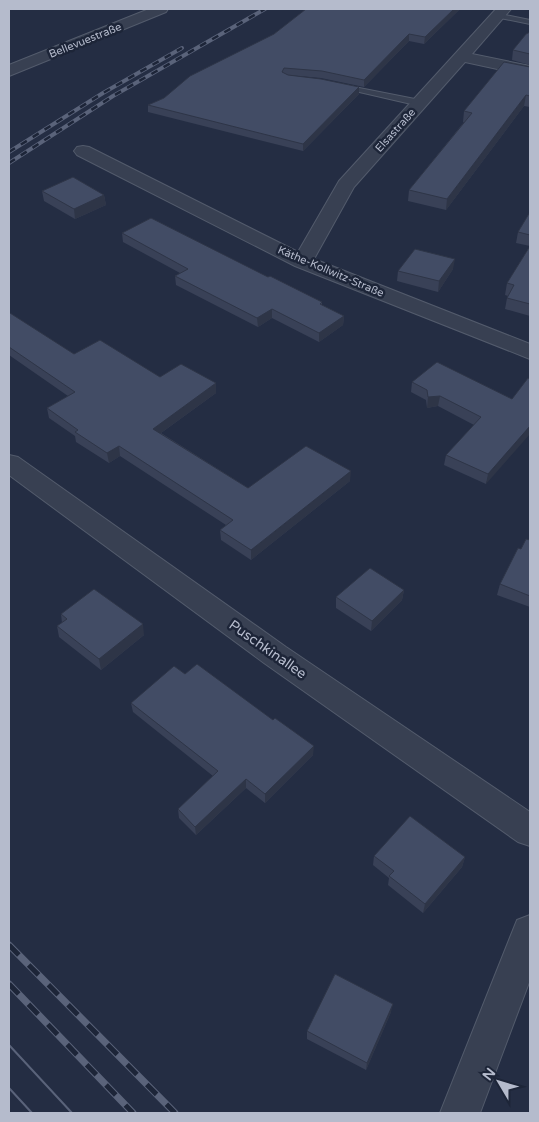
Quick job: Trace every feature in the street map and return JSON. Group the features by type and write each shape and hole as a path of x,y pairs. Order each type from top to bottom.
{"street":[{"name":"Bellevuestraße","path":"9,71 161,9"},
{"name":"Elsastraße","path":"302,262 346,185 501,12"},
{"path":"461,57 530,71"},
{"name":"Käthe-Kollwitz-Straße","path":"83,151 302,262 530,352"},
{"name":"Puschkinallee","path":"9,463 275,655 530,831"},
{"path":"460,1113 530,932"}],"lane":[{"path":"501,12 530,22"},
{"path":"330,83 420,103"}],"building":[{"path":"306,9 454,9 425,37 409,34 364,80 322,71 284,68 282,72 288,75 321,79 359,87 303,144 148,105 164,98 190,76 274,34"},
{"path":"530,32 530,54 513,50 526,34"},
{"path":"504,62 530,67 530,96 526,95 447,199 409,190 472,113 464,111"},
{"path":"73,177 104,195 74,209 42,191"},
{"path":"530,212 530,235 518,232"},
{"path":"151,218 322,302 320,304 344,316 319,333 272,309 257,318 175,276 188,269 122,233"},
{"path":"530,246 530,304 507,298 514,285 507,283"},
{"path":"415,249 455,259 439,281 398,271"},
{"path":"10,313 74,354 100,340 160,377 181,364 216,383 153,429 248,488 306,446 351,471 251,550 220,530 233,520 119,446 107,453 75,432 78,430 47,408 75,392 9,347"},
{"path":"437,362 512,399 528,378 530,379 530,426 488,474 446,455 481,417 440,396 428,397 427,390 412,382"},
{"path":"526,539 530,540 530,596 500,584 518,548 521,549"},
{"path":"370,568 404,590 372,621 336,597"},
{"path":"94,589 143,624 99,659 57,626 67,619 61,614"},
{"path":"197,664 273,720 275,718 314,746 265,794 246,779 195,827 178,809 218,771 131,703 174,666 185,674"},
{"path":"410,816 465,857 425,904 389,876 394,871 374,856"},
{"path":"335,974 393,1004 367,1063 307,1031"}],"tram line":[{"path":"9,1045 72,1113"},
{"path":"9,1088 32,1113"}],"railway":[{"path":"9,163 113,96 265,9"},
{"path":"9,152 103,93 182,48"},
{"path":"9,945 175,1113"},
{"path":"9,984 133,1113"}]}
